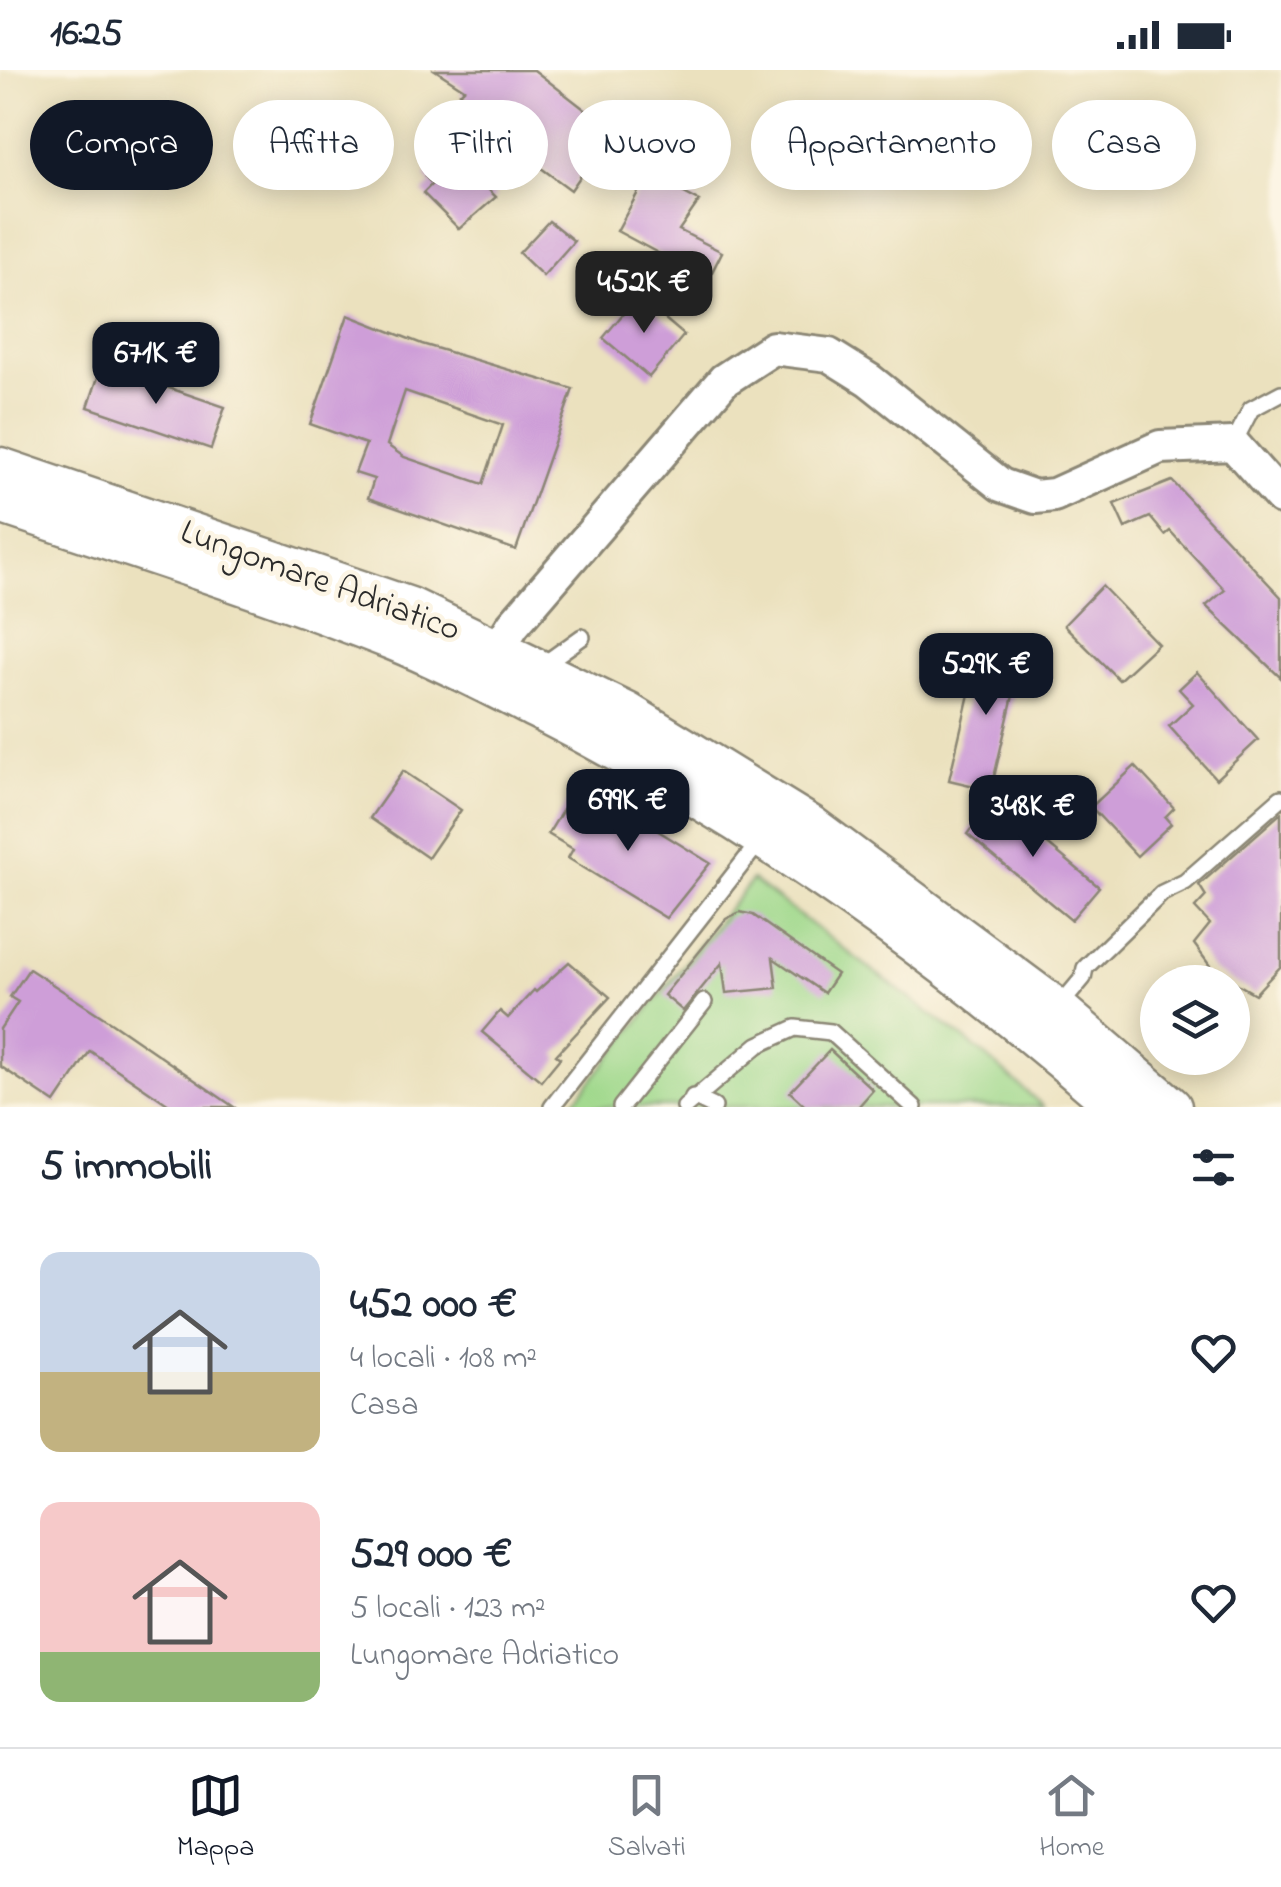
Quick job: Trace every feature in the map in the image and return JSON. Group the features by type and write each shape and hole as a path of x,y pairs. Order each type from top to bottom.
{"street":[{"path":"487,664 512,625 724,380 773,348 829,355 868,380 1002,485 1035,497 1054,495 1160,447 1233,444 1281,498"},
{"name":"Lungomare Adriatico","path":"0,468 410,608 617,749 776,825 1057,1009 1171,1107"},
{"name":"Lungomare Adriatico","path":"0,503 396,640 487,664 537,670 627,713 776,825 1118,1107"}],"lane":[{"path":"1233,444 1251,409 1281,393"},
{"path":"537,670 582,637"},
{"path":"1012,1018 1057,1009 1082,978 1085,968 1162,893 1186,882 1281,798"},
{"path":"552,1107 776,825"},
{"path":"621,1107 704,1002"},
{"path":"689,1102 758,1045 794,1028 831,1032 914,1107"},
{"path":"689,1102 714,1107"}],"green space":[{"path":"752,880 980,1051 1044,1107 570,1107"}],"building":[{"path":"435,70 534,70 573,100 568,100 568,188 548,173 548,100 469,100 460,93 464,89"},
{"path":"489,190 496,197 459,229 423,193"},
{"path":"639,190 678,190 699,201 679,230 722,252 708,280 617,231"},
{"path":"549,221 574,241 543,276 519,253"},
{"path":"638,296 684,335 649,377 603,338"},
{"path":"348,315 422,344 573,389 516,550 368,498 374,479 355,473 366,444 310,424","holes":["405,391 503,425 483,484 404,457 387,445"]},
{"path":"102,365 225,407 211,449 88,407"},
{"path":"1172,481 1281,597 1281,678 1206,606 1225,590 1170,531 1165,535 1150,517 1125,528 1114,504"},
{"path":"1102,586 1158,644 1119,680 1064,625"},
{"path":"980,647 1022,657 991,790 949,780"},
{"path":"1197,672 1258,740 1216,779 1169,726 1193,704 1179,689"},
{"path":"1135,766 1174,808 1165,817 1171,824 1137,856 1091,807"},
{"path":"403,771 461,810 428,858 370,818"},
{"path":"572,795 597,810 605,798 710,863 666,918 568,858 573,849 548,834"},
{"path":"995,800 1099,887 1071,920 967,834"},
{"path":"1281,813 1281,966 1255,994 1250,991 1250,965 1209,965 1194,944 1210,924 1195,908 1206,896 1199,885"},
{"path":"740,912 753,915 837,974 824,993 773,958 777,988 726,993 722,963 683,1011 664,995 726,919"},
{"path":"569,962 610,997 556,1055 560,1058 541,1081 482,1032 500,1011 508,1018 534,990"},
{"path":"29,969 234,1107 172,1107 90,1051 55,1103 0,1066 0,1029 18,1002 10,997"},
{"path":"830,1050 873,1090 858,1107 806,1107 790,1092"}]}
